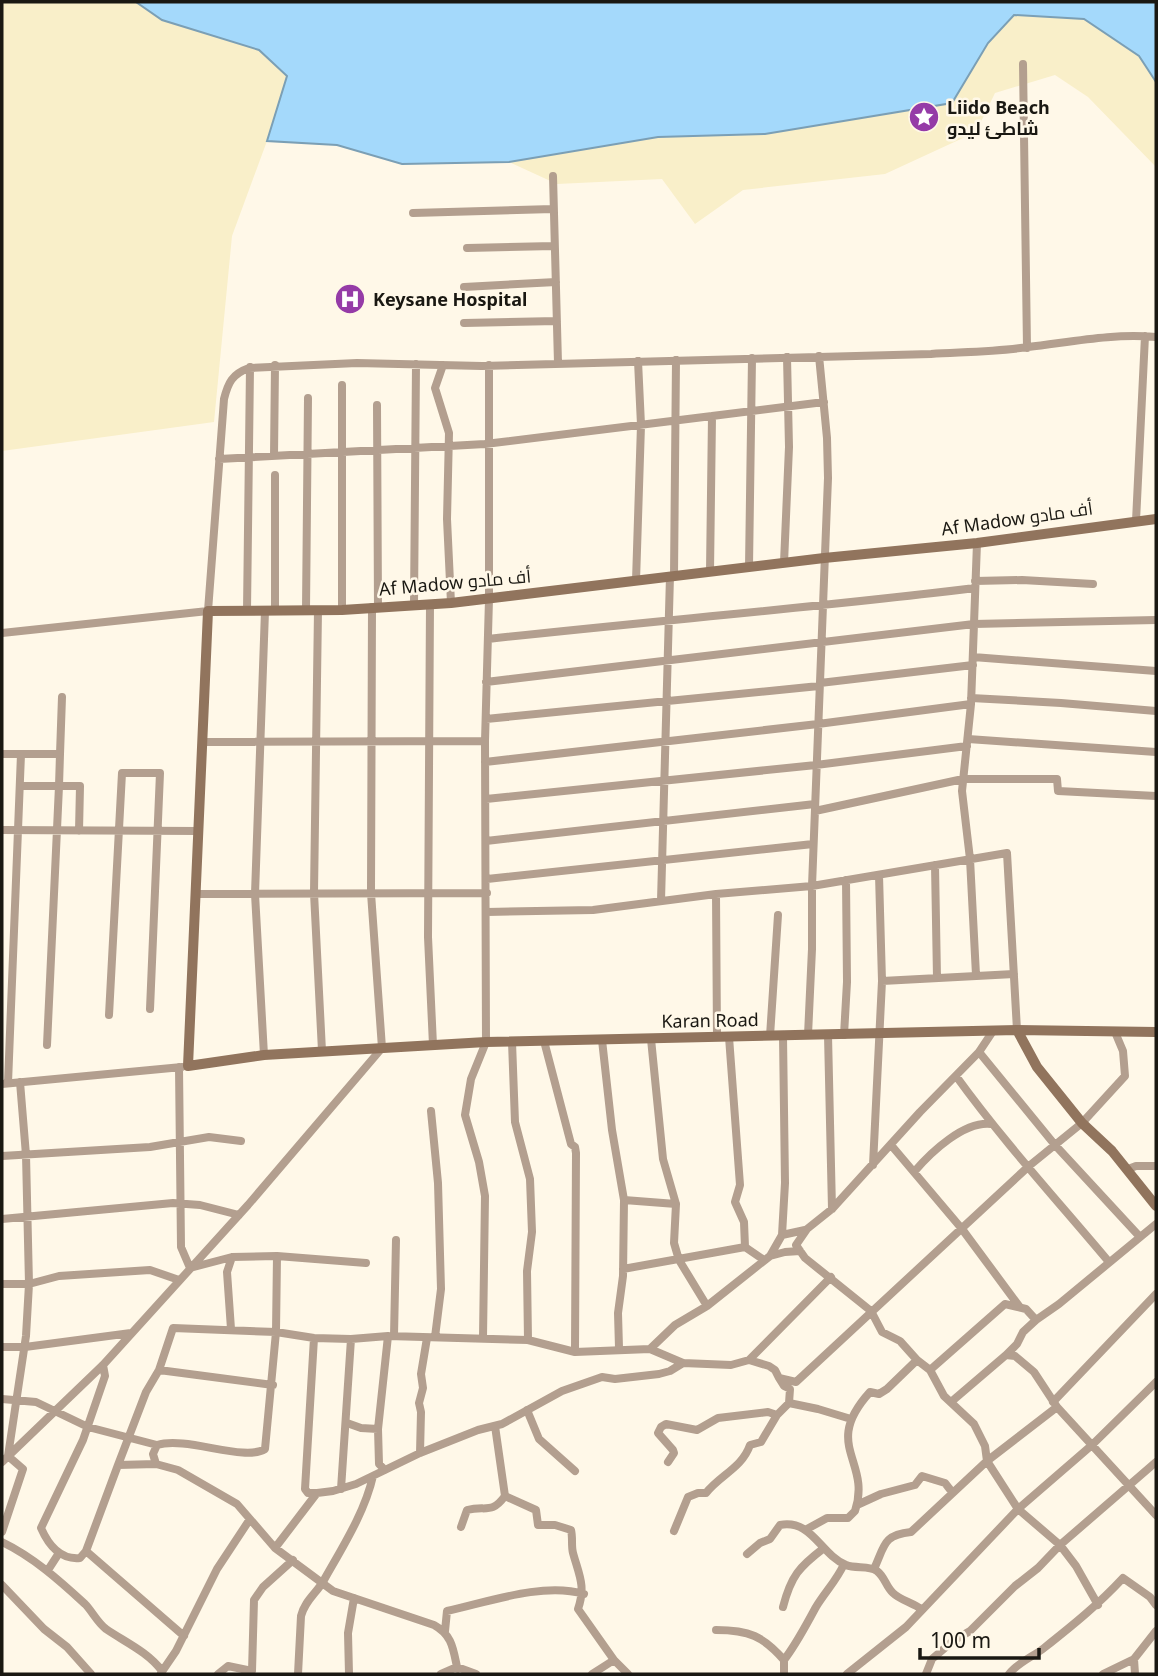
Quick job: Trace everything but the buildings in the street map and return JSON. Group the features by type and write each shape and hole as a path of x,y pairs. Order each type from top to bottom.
{"street":[{"path":"1023,64 1027,348"},
{"path":"553,176 558,363"},
{"path":"413,212 553,209"},
{"path":"467,248 554,246"},
{"path":"464,287 556,282"},
{"path":"464,323 557,321"},
{"path":"1136,521 1145,336"},
{"path":"190,1268 181,1247 180,1142 196,894 208,611 219,459 226,389 237,372 275,365 489,365 931,354 1027,348 1101,337 1156,337"},
{"path":"808,1035 828,478 819,356"},
{"path":"784,563 789,447 787,357"},
{"path":"749,567 752,358"},
{"path":"661,901 677,421 676,360"},
{"path":"636,581 640,425 638,361"},
{"path":"414,605 416,364"},
{"path":"274,456 275,365"},
{"path":"443,365 435,388 449,433 447,519 452,603"},
{"path":"483,1338 485,1196 479,1162 465,1115 471,1079 486,1042 485,719 489,598 489,365"},
{"path":"247,611 250,368"},
{"path":"342,385 342,610"},
{"path":"308,398 307,455 315,742 314,893 322,1051"},
{"path":"219,459 489,444 824,402"},
{"path":"5,1459 103,1366 239,1215 382,1048 371,893 377,405"},
{"path":"709,572 712,416"},
{"path":"264,1055 255,894 275,475"},
{"name":"Af Madow أف مادو","path":"208,611 342,610 452,603 824,558 976,543 1156,519"},
{"path":"976,543 971,701 962,791 970,859 976,975"},
{"path":"488,639 669,619 822,607 975,584 1022,580 1093,584"},
{"path":"430,604 428,937 433,1045"},
{"path":"2,633 208,611"},
{"path":"486,682 974,624 1156,620"},
{"path":"485,719 819,685 973,661 1156,671"},
{"path":"47,1045 62,697"},
{"path":"485,762 818,724 971,701 1061,703 1156,711"},
{"path":"202,743 485,741"},
{"path":"486,799 816,765 967,742 1156,752"},
{"path":"2,754 60,754"},
{"path":"21,754 5,1083 184,1067"},
{"path":"109,1015 122,773 160,773 150,1009"},
{"path":"486,841 815,807 963,779 1057,779 1058,791 1156,796"},
{"path":"20,786 80,786 79,831"},
{"path":"2,830 199,831"},
{"path":"487,879 813,844"},
{"path":"487,912 593,910 716,894 812,886 1007,853 1017,1030 1037,1067 1082,1124 1112,1151 1156,1206"},
{"path":"935,865 937,978"},
{"path":"873,1165 882,981 879,875"},
{"path":"844,1035 847,982 846,880"},
{"path":"196,894 487,892"},
{"path":"716,894 717,1037"},
{"path":"770,1036 778,915"},
{"path":"882,981 1014,974"},
{"name":"Karan Road","path":"184,1067 264,1055 486,1042 1017,1030 1156,1032"},
{"path":"993,1031 979,1052 832,1209 807,1229 796,1245 871,1311 882,1332 901,1341 917,1360 930,1370 944,1396 974,1423 976,1433 985,1446 987,1461 1018,1509 1060,1545 1076,1566 1098,1605"},
{"path":"779,1378 796,1382 1029,1166 1082,1124 1125,1076 1123,1051 1115,1032"},
{"path":"828,1035 832,1209"},
{"path":"650,1349 675,1325 707,1306 767,1258 782,1235 785,1183 783,1036"},
{"path":"729,1037 740,1185 735,1202 744,1222 745,1247"},
{"path":"651,1039 663,1159 676,1203 674,1243 679,1260 707,1306"},
{"path":"602,1040 612,1130 624,1200 623,1269 618,1313 619,1348"},
{"path":"544,1041 571,1144 576,1153 575,1352"},
{"path":"512,1042 515,1122 530,1179 532,1222 527,1271 528,1340"},
{"path":"979,1052 1055,1145 1140,1237"},
{"path":"956,1076 991,1124 1109,1262"},
{"path":"5,1459 25,1347 29,1284 29,1218 20,1082"},
{"path":"420,1453 419,1403 424,1388 421,1374 441,1290 438,1183 431,1111"},
{"path":"914,1172 951,1138 975,1124 991,1124"},
{"path":"2,1156 150,1147 209,1137 241,1140"},
{"path":"891,1145 962,1229 1019,1306"},
{"path":"1128,1169 1136,1166 1156,1166"},
{"path":"624,1200 676,1203"},
{"path":"2,1219 182,1203 239,1215"},
{"path":"951,1402 1006,1355 1017,1344 1023,1332 1156,1224"},
{"path":"782,1235 807,1229"},
{"path":"385,1470 379,1464 378,1429 391,1336 396,1240"},
{"path":"623,1269 745,1247 767,1258 785,1252 800,1251"},
{"path":"190,1268 232,1257 277,1256 366,1263"},
{"path":"2,1399 36,1402 88,1427 157,1445 167,1442 192,1443 213,1450 262,1452 267,1444 273,1385 277,1256"},
{"path":"231,1329 227,1272 232,1257"},
{"path":"2,1284 29,1284 59,1276 150,1270 179,1280"},
{"path":"103,1366 105,1377 88,1427 41,1528 46,1541 59,1553 72,1559 80,1558 86,1551 128,1437 146,1392 159,1370 173,1328 276,1332 314,1338 391,1336 528,1340 575,1352 619,1348 650,1349 683,1363 731,1365 749,1360 831,1276"},
{"path":"874,1569 887,1539 896,1533 911,1532 987,1461 1055,1405 1156,1294"},
{"path":"930,1370 1006,1304 1026,1309 1037,1320"},
{"path":"2,1347 25,1347 131,1333"},
{"path":"314,1338 304,1489 308,1493 341,1489 399,1465 420,1453 495,1426 562,1391 602,1377 615,1380 659,1374 683,1363"},
{"path":"341,1489 351,1339"},
{"path":"1006,1355 1015,1356 1034,1372 1055,1405 1156,1515"},
{"path":"674,1531 688,1497 706,1493 737,1467 747,1455 750,1446 761,1442 777,1415 789,1404 790,1389 784,1386 775,1370 749,1360"},
{"path":"807,1529 827,1518 848,1518 855,1511 856,1467 848,1451 847,1440 851,1419 870,1392 878,1394 887,1389 917,1360"},
{"path":"159,1370 273,1385"},
{"path":"847,1674 906,1627 1018,1509 1092,1445 1156,1382"},
{"path":"789,1404 851,1419"},
{"path":"527,1410 539,1439 575,1471"},
{"path":"668,1462 673,1450 658,1433 666,1424 697,1430 718,1418 768,1412 777,1415"},
{"path":"346,1423 361,1429 378,1429"},
{"path":"461,1527 467,1510 497,1506 505,1496 495,1426"},
{"path":"156,1464 153,1454 157,1445"},
{"path":"2,1532 23,1469 5,1459"},
{"path":"926,1674 932,1659 970,1631 1060,1545 1156,1462"},
{"path":"118,1465 156,1464 178,1470 237,1504 275,1548 333,1591 446,1631"},
{"path":"298,1674 301,1616 308,1600 323,1583 364,1506 373,1476"},
{"path":"857,1505 881,1494 915,1485 922,1476 945,1483 952,1492"},
{"path":"275,1548 317,1493"},
{"path":"505,1496 536,1510 538,1525 555,1525 571,1530 572,1549 584,1594 578,1609 614,1660 628,1674"},
{"path":"2,1542 15,1547 48,1570 88,1606 103,1627 153,1659 161,1673 176,1651 217,1569 250,1519"},
{"path":"747,1554 760,1543 771,1539 780,1524 791,1523 807,1529 824,1548 844,1564 874,1569 882,1575 895,1595 921,1609"},
{"path":"783,1607 800,1567 824,1548"},
{"path":"86,1551 184,1636"},
{"path":"48,1570 59,1553"},
{"path":"218,1674 228,1666 252,1672 254,1600 263,1587 293,1560"},
{"path":"784,1674 784,1660 797,1644 844,1564"},
{"path":"1009,1674 1098,1605 1123,1578 1150,1597 1156,1605"},
{"path":"2,1585 44,1629 67,1647 91,1674"},
{"path":"459,1671 446,1631 447,1611 540,1591 567,1589 584,1594"},
{"path":"349,1674 348,1633 354,1598"},
{"path":"716,1630 735,1630 758,1636 784,1660"},
{"path":"1103,1674 1134,1659 1156,1631"},
{"path":"1134,1659 1135,1674"},
{"path":"592,1674 614,1660"},
{"path":"441,1674 459,1671 476,1674"}],"sand":[{"path":"2,2 136,2 162,20 260,50 287,76 267,141 232,236 214,422 2,451"},
{"name":"Liido Beach شاطئ ليدو","path":"1014,15 1084,19 1139,56 1156,82 1156,167 1088,97 1055,75 995,93 976,132 885,174 743,190 695,224 662,179 557,184 509,162 658,137 765,134 952,103 988,43"}],"water":[{"path":"136,2 1156,2 1156,82 1139,56 1084,19 1014,15 988,43 952,103 765,134 658,137 509,162 402,164 337,145 267,141 287,76 259,50 162,20"}],"place":[{"name":"Liido Beach شاطئ ليدو","path":"924,117"},
{"name":"Keysane Hospital","path":"350,299"}]}
